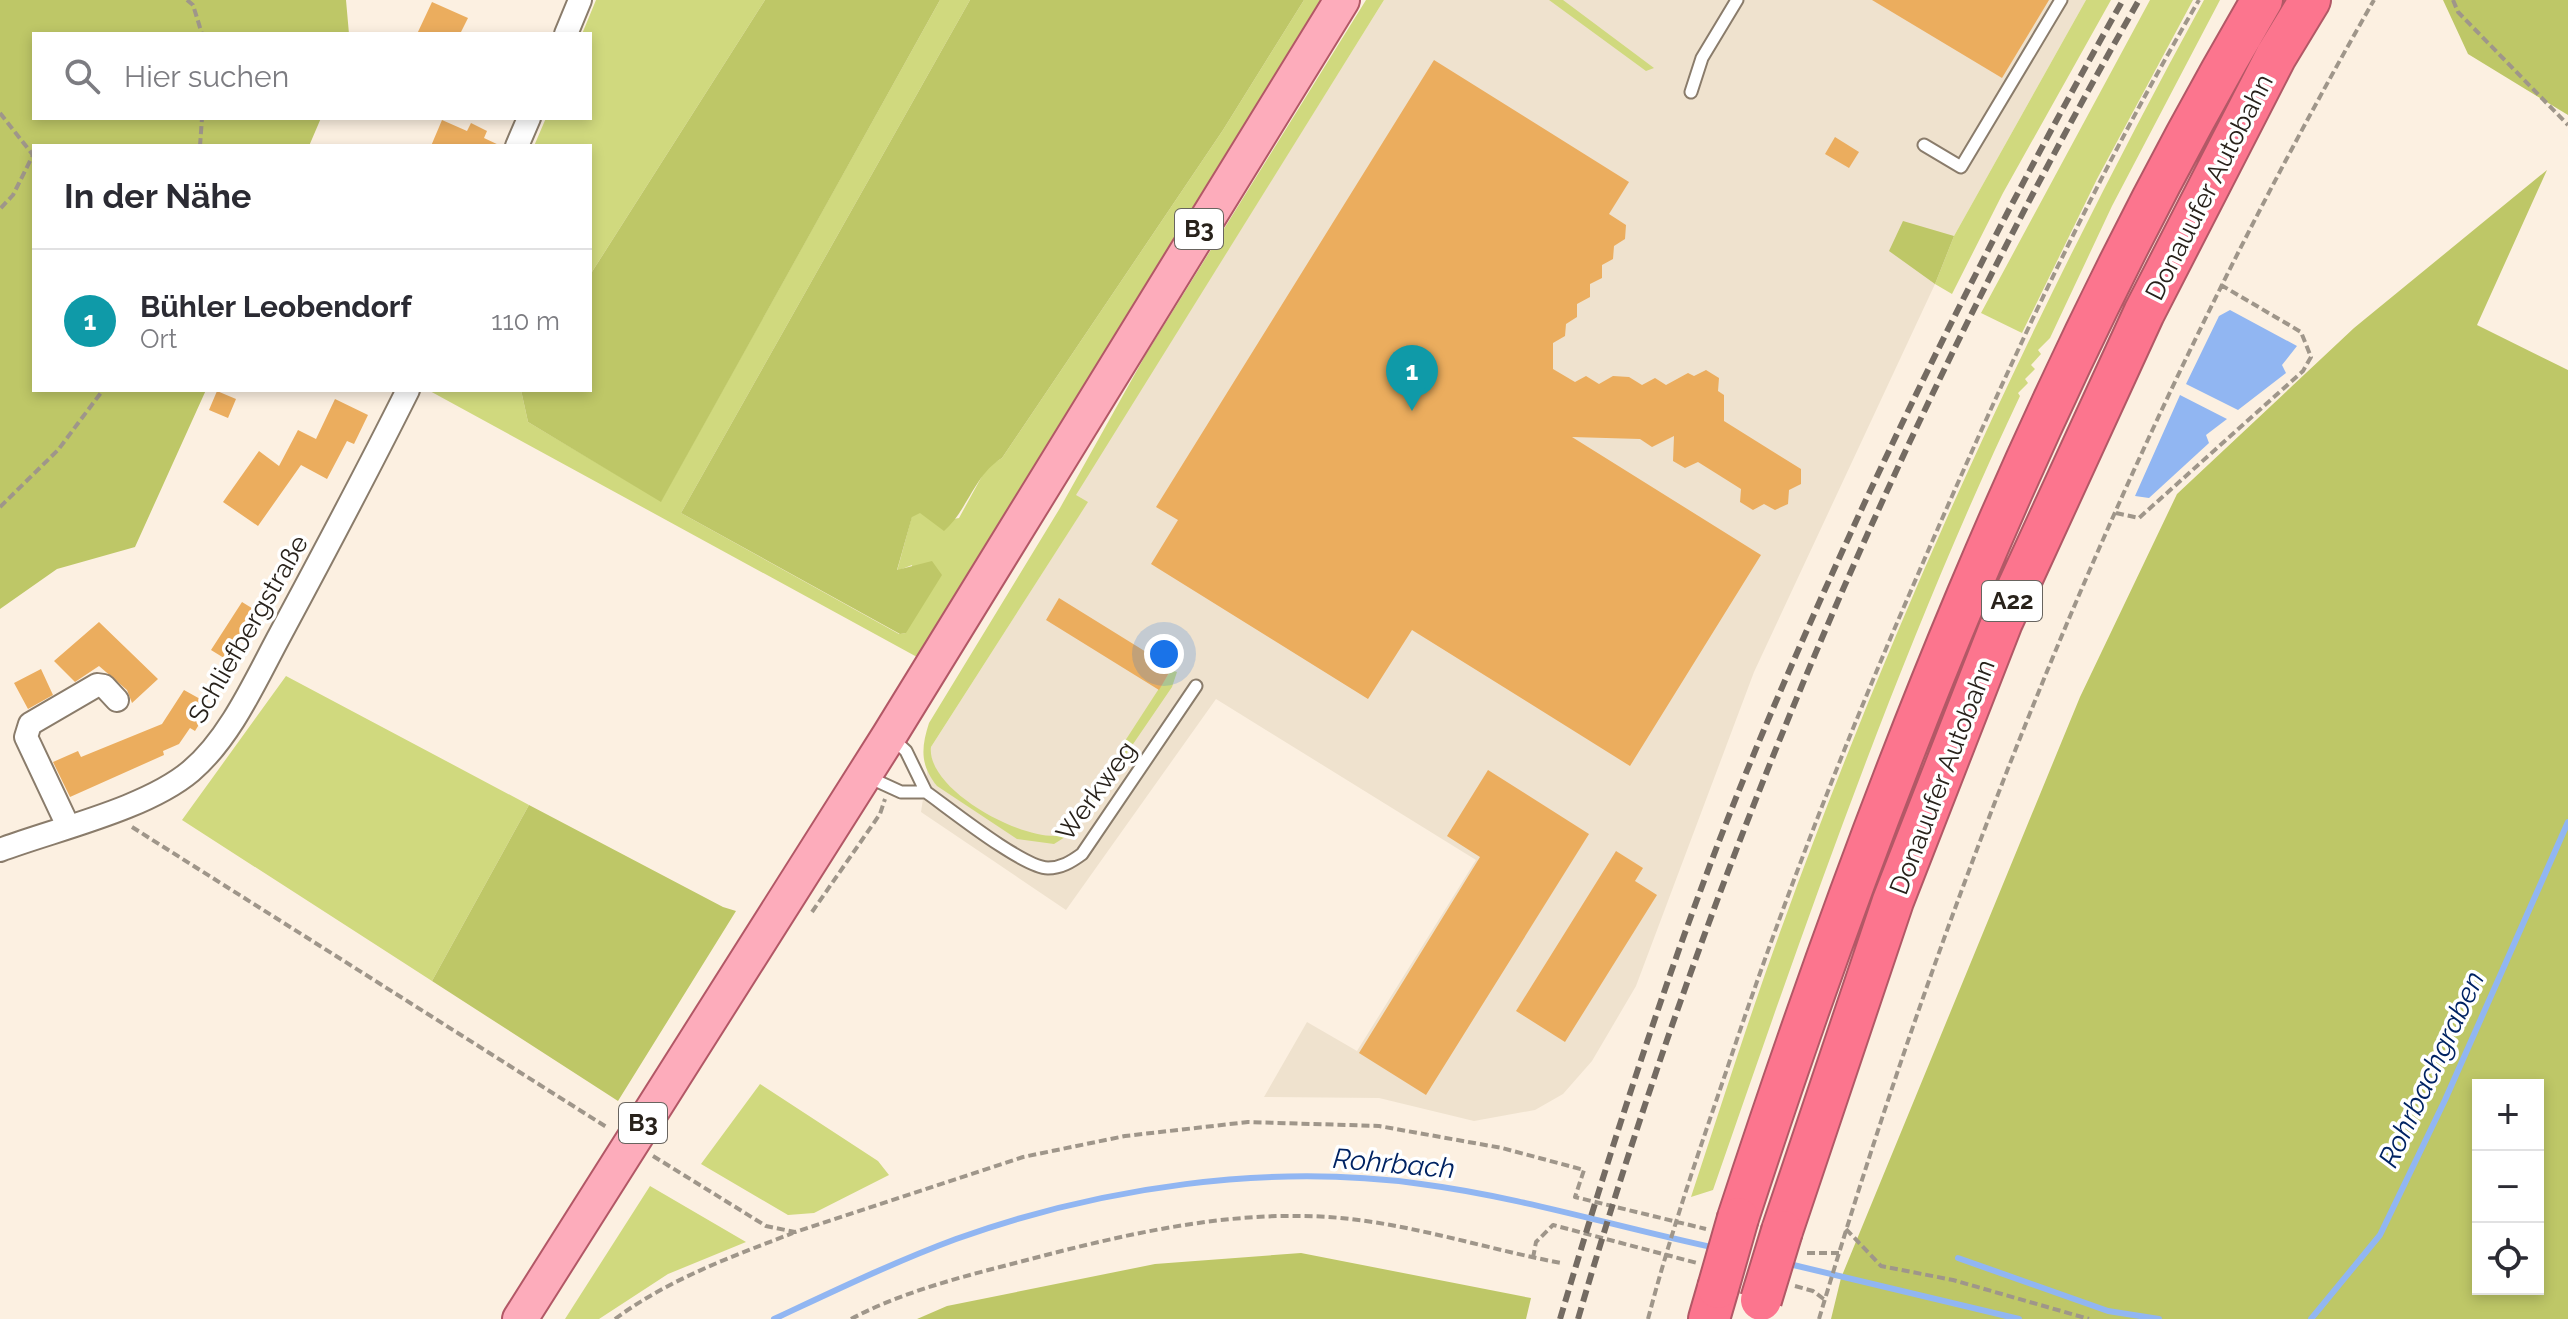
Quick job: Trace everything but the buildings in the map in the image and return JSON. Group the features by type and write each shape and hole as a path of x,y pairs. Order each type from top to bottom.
{"highway":[{"name":"Donauufer Autobahn","path":"1714,1304 1738,1218 1850,886 1961,612 2104,291 2262,0"},
{"name":"Donauufer Autobahn","path":"1759,1309 1782,1231 1893,901 2002,622 2144,313 2276,56 2310,0"}],"main road":[{"name":"B3","path":"520,1319 865,775 1342,0"}],"street":[{"path":"567,32 580,0"},
{"path":"518,144 528,120"},
{"name":"Schliefbergstraße","path":"0,850 122,807 191,771 237,711 322,557 407,392"},
{"path":"68,826 26,737 30,724 97,685 104,686 117,700"}],"lane":[{"path":"1691,92 1702,58 1737,0"},
{"path":"1924,145 1961,167 2061,0"},
{"name":"Werkweg","path":"926,792 1026,861 1048,868 1060,866 1082,854 1196,686"},
{"path":"865,775 901,792 926,792 906,751 889,736"}],"path":[{"path":"187,0 193,5 201,32"},
{"path":"1648,1319 1675,1221 1761,971 1876,670 1954,490 2027,334 2132,123 2199,0"},
{"path":"1819,1319 1947,926 2039,686 2170,386 2374,0"},
{"path":"2453,0 2458,12 2568,125"},
{"path":"0,113 32,154"},
{"path":"200,144 202,120"},
{"path":"0,209 13,195 32,157"},
{"path":"2116,513 2139,518 2303,371 2311,357 2301,332 2221,285"},
{"path":"0,507 58,450 102,392"},
{"path":"122,807 131,826 631,1142 766,1226 795,1232"},
{"path":"615,1319 659,1290 705,1267 795,1232 1023,1157 1125,1136 1248,1122 1379,1126 1502,1148 1584,1170 1575,1197 1675,1221"},
{"path":"851,1319 875,1307 963,1276 1086,1245 1226,1219 1305,1216 1393,1225 1561,1263"},
{"path":"1533,1258 1536,1242 1553,1225 1665,1255"},
{"path":"1846,1229 1881,1266 1953,1280 2089,1319"}],"shaded area":[{"path":"1384,0 2086,0 1954,236 1935,284 1754,672 1636,986 1592,1061 1563,1094 1535,1110 1474,1121 1379,1098 1264,1097 1307,1022 1357,1051 1476,860 1216,699 1066,910 921,812 931,747 1087,503 1075,495"}],"green space":[{"path":"0,0 346,0 349,32 32,32 32,120 320,120 310,144 32,144 32,392 205,392 135,547 57,569 0,609"},
{"path":"596,0 765,0 592,272 592,144 535,144 545,120 592,120 592,32 583,32"},
{"path":"765,0 940,0 661,502 528,422 521,392 592,392 592,272"},
{"path":"940,0 970,0 681,513 899,634 906,633 912,565 897,571 912,516 920,512 937,522 959,518 987,467 1002,458 1223,130 1304,0 1326,0 917,657 432,392 521,392 528,422 661,501"},
{"path":"970,0 1304,0 1223,130 1002,458 984,474 944,531 920,513 912,517 897,570 932,561 942,575 906,633 900,634 681,513"},
{"path":"1366,0 1384,0 1076,495 1088,502 931,747 934,763 944,780 981,810 1026,831 1047,836 1064,835 1171,670 1177,672 1172,687 1073,832 1054,844 1017,839 937,786 927,771 924,756 929,723 1060,508 1145,356"},
{"path":"1549,0 1563,0 1654,68 1646,71"},
{"path":"2086,0 2111,0 2003,193 1952,294 1935,284 1954,236"},
{"path":"2150,0 2193,0 2097,179 2022,333 1981,313"},
{"path":"2204,0 2220,0 2112,206 2050,338 2038,350 2041,354 2031,365 2035,369 2018,393 2020,396 1934,591 1819,889 1713,1190 1691,1197 1747,1026 1827,805 1924,570 2086,225"},
{"path":"2443,0 2568,0 2568,115 2468,54"},
{"path":"2547,170 2477,325 2568,370 2568,1319 1831,1319 1841,1278 2080,697 2177,494 2354,328"},
{"path":"1903,221 1954,236 1935,284 1889,251"},
{"path":"286,676 529,805 432,981 182,820"},
{"path":"529,805 736,911 618,1101 432,981"},
{"path":"760,1084 878,1161 889,1175 814,1213 788,1215 701,1164"},
{"path":"650,1186 746,1242 668,1274 599,1319 565,1319"},
{"path":"1301,1253 1531,1298 1526,1319 917,1319 947,1306 1155,1264"}],"water":[{"path":"2230,310 2297,346 2282,365 2286,373 2238,410 2186,384 2219,316"},
{"path":"2180,395 2227,419 2206,435 2209,443 2149,498 2135,496"}],"waterway":[{"name":"Rohrbachgraben","path":"2311,1319 2380,1235 2445,1100 2568,822"},
{"name":"Rohrbach","path":"774,1319 910,1257 1011,1221 1127,1193 1245,1178 1363,1178 1421,1184 1532,1204 1716,1248"},
{"name":"Rohrbachgraben","path":"1958,1258 2108,1311 2159,1319"},
{"name":"Rohrbach","path":"1785,1263 2019,1319"}],"railway":[{"path":"1560,1319 1605,1170 1679,949 1734,804 1803,638 1932,361 2025,179 2123,0"},
{"path":"1578,1319 1631,1147 1689,977 1752,809 1820,643 1970,317 2052,157 2139,0"}],"place":[{"name":"Bühler Leobendorf","path":"1412,411"}]}
